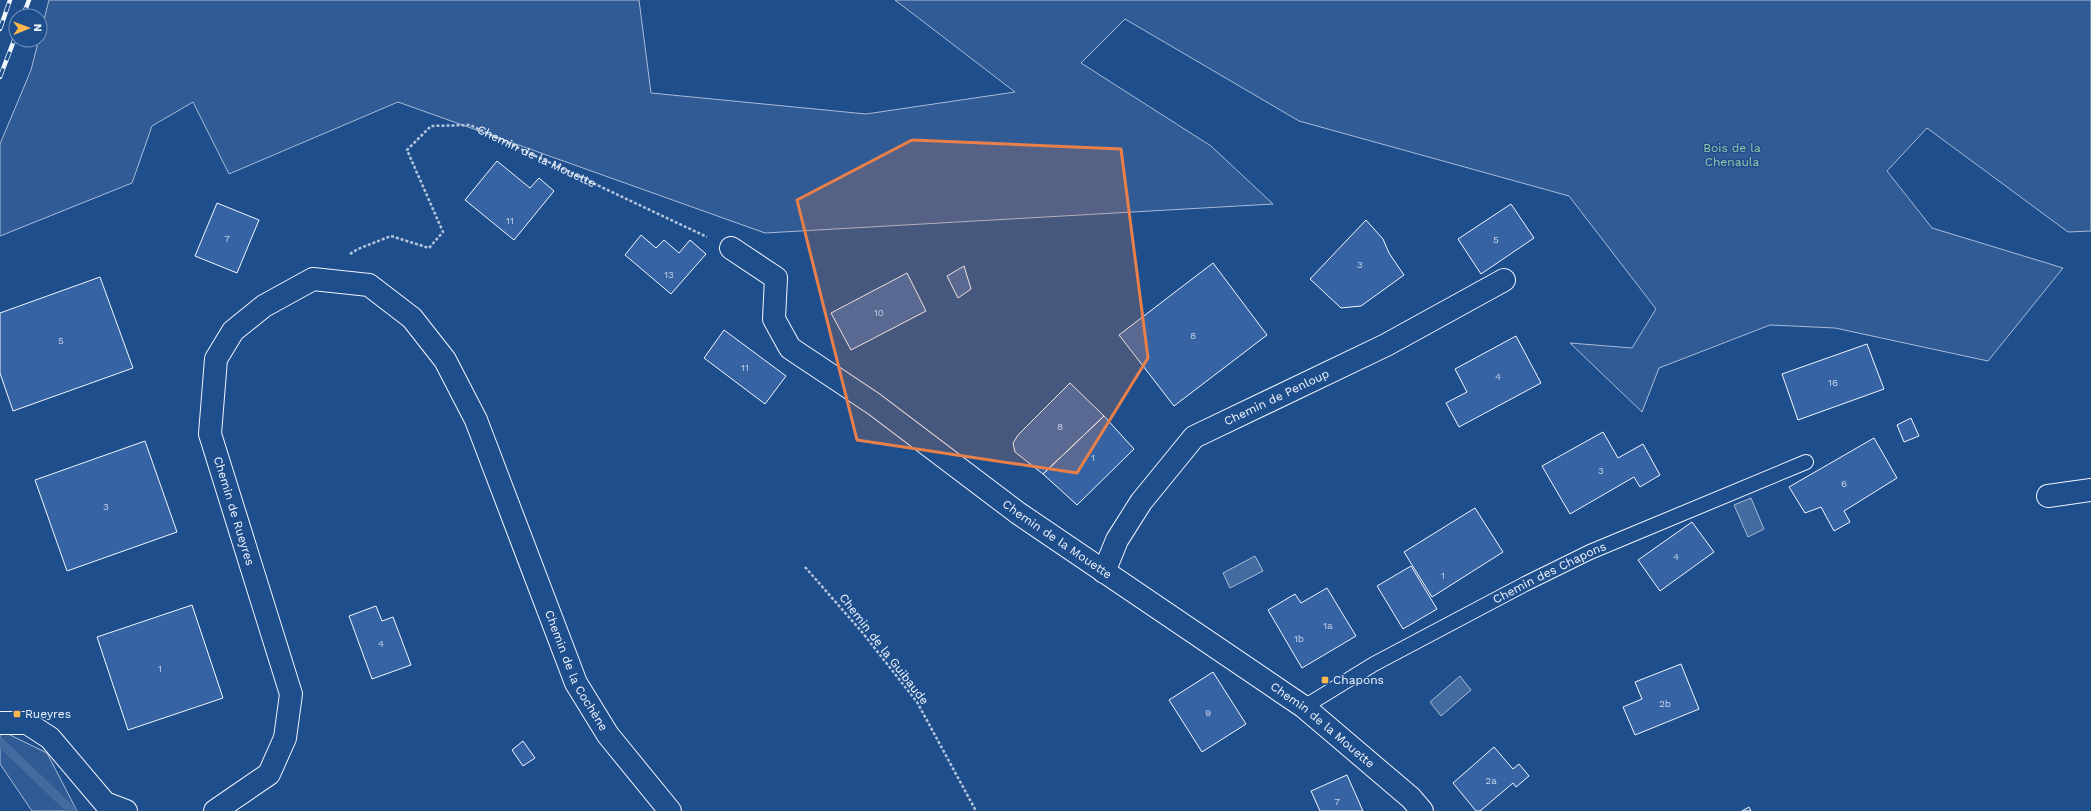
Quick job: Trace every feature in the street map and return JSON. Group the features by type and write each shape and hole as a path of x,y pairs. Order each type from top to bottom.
{"street":[{"name":"Chemin de la Mouette","path":"722,244 776,278 774,319 790,348 874,404 1018,513 1304,707 1411,798 1422,811"},
{"name":"Chemin de la Cochène","path":"313,279 369,285 412,318 445,360 476,420 576,683 608,735 670,811"},
{"name":"Chemin de Rueyres","path":"215,811 269,774 285,738 291,694 210,434 216,359 233,331 264,306 313,279"},
{"name":"Chemin de Penloup","path":"1104,572 1117,540 1141,502 1194,437 1386,345 1504,280"},
{"path":"2048,496 2091,490"},
{"path":"0,723 27,723 50,738 106,803 126,811"}],"lane":[{"name":"Chemin des Chapons","path":"1304,707 1374,664 1525,584 1590,552 1806,462"}],"path":[{"name":"Chemin de la Mouette","path":"313,279 358,249 391,236 429,248 443,232 407,150 431,126 470,125 722,244"},
{"name":"Chemin de la Guibaude","path":"805,567 862,632 917,702 976,811"}],"highlighted area":[{"path":"912,140 1121,149 1148,358 1077,473 857,440 797,200"}],"green space":[{"name":"Bois de la Chenaula","path":"49,0 639,0 651,93 866,114 1015,92 895,0 2091,0 2091,231 2068,232 1927,128 1887,171 1932,228 2063,268 1988,361 1835,328 1770,325 1659,368 1642,412 1570,343 1632,348 1656,309 1569,196 1299,121 1125,19 1081,63 1211,146 1273,204 765,233 398,102 229,174 193,102 152,126 132,183 0,236 0,144 31,70 37,48 48,48 47,8"},
{"path":"4,732 47,753 77,811 32,811 0,764 0,733"}],"shaded area":[{"path":"1751,498 1764,529 1748,537 1734,505"},
{"path":"1255,556 1263,571 1230,588 1223,573"},
{"path":"1460,676 1471,690 1441,716 1430,702"}],"building":[{"path":"497,161 530,188 539,178 554,191 514,240 465,200"},
{"path":"217,203 259,220 237,273 195,256"},
{"path":"1511,204 1534,238 1481,274 1458,239"},
{"path":"1366,220 1383,239 1389,253 1404,275 1361,306 1341,308 1310,279"},
{"path":"641,235 656,248 664,240 679,253 690,240 706,254 671,294 625,255"},
{"path":"1213,263 1267,335 1174,406 1119,335"},
{"path":"964,266 971,289 958,298 947,276"},
{"path":"907,273 926,311 851,350 831,313"},
{"path":"100,277 133,368 13,411 0,373 0,313"},
{"path":"724,330 786,376 765,404 704,358"},
{"path":"1516,336 1541,383 1459,427 1446,403 1467,392 1455,369"},
{"path":"1867,344 1884,389 1798,420 1782,374"},
{"path":"1070,383 1104,416 1043,474 1015,452 1013,443 1018,435"},
{"path":"1104,416 1134,449 1077,505 1043,474"},
{"path":"1911,418 1919,436 1904,442 1897,425"},
{"path":"1603,432 1618,458 1643,444 1660,475 1640,487 1634,477 1570,514 1542,466"},
{"path":"1874,438 1897,478 1844,511 1850,522 1834,531 1821,507 1805,513 1789,487"},
{"path":"145,441 177,532 67,571 35,480"},
{"path":"1475,508 1503,552 1432,597 1404,552"},
{"path":"1692,522 1714,552 1660,591 1638,560"},
{"path":"1411,566 1437,609 1403,629 1377,586"},
{"path":"1327,588 1356,636 1302,668 1268,610 1295,594 1301,603"},
{"path":"192,605 223,698 128,730 97,637"},
{"path":"376,606 382,621 393,617 411,665 372,679 349,616"},
{"path":"1681,664 1699,709 1635,735 1623,707 1642,699 1635,682"},
{"path":"1213,672 1246,724 1202,752 1169,700"},
{"path":"523,741 535,758 523,766 512,750"},
{"path":"1494,747 1513,769 1519,764 1529,776 1516,787 1513,783 1480,811 1476,811 1453,783"},
{"path":"1347,775 1363,811 1320,811 1311,791"},
{"path":"1749,807 1751,811 1742,811"}],"waterway":[{"path":"0,742 72,811"}],"railway":[{"path":"0,29 10,0"},
{"path":"26,8 29,0"},
{"path":"0,77 11,48"}],"place":[{"name":"Chapons","path":"1325,680"},
{"name":"Rueyres","path":"17,714"}]}
